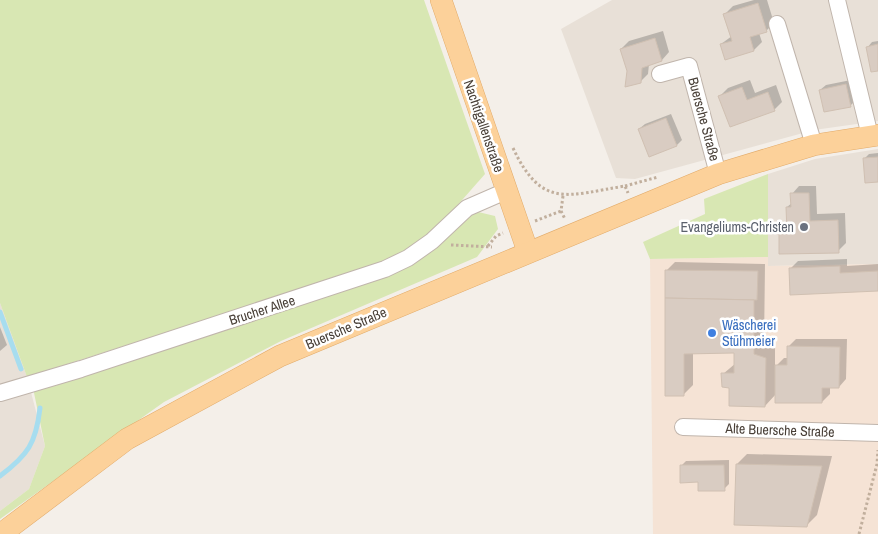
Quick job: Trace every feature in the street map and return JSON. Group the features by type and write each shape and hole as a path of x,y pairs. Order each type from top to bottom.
{"main road":[{"name":"Nachtigallenstraße","path":"441,0 528,252"},
{"name":"Buersche Straße","path":"5,530 127,439 280,356 718,174 814,145 874,135"}],"street":[{"name":"Buersche Straße","path":"837,0 874,135"},
{"path":"777,24 814,145"},
{"name":"Buersche Straße","path":"660,74 689,66 718,174"},
{"name":"Brucher Allee","path":"0,393 91,366 385,269 408,258 432,241 467,208 506,191"},
{"name":"Alte Buersche Straße","path":"683,427 878,433"}],"path":[{"path":"510,142 522,166 536,186 563,196 625,186 634,208"},
{"path":"432,241 444,245 488,247"},
{"path":"859,534 877,464 878,450"}],"shaded area":[{"path":"612,0 878,0 878,121 814,130 635,179 616,178 561,29"},
{"path":"878,149 878,264 768,266 768,174 815,159"},
{"path":"768,257 768,266 878,264 878,534 653,534 650,259"},
{"path":"0,303 27,377 45,446 29,489 0,511"}],"green space":[{"path":"0,0 424,0 485,174 434,232 387,262 27,377 0,303"},
{"path":"768,174 768,257 650,259 643,242 705,214 704,199"},
{"path":"474,211 495,216 498,229 477,257 281,341 164,402 0,519 0,511 29,489 45,446 33,388 385,276"}],"building":[{"path":"758,3 767,32 750,37 754,51 725,60 720,44 732,41 723,14"},
{"path":"655,38 662,61 642,68 641,83 625,87 627,71 620,49"},
{"path":"878,44 878,71 871,72 866,47"},
{"path":"846,84 851,107 824,112 819,90"},
{"path":"742,87 747,100 768,92 775,111 730,127 718,96"},
{"path":"666,118 677,146 649,157 638,129"},
{"path":"878,157 878,182 865,183 863,158"},
{"path":"790,193 809,193 810,221 838,220 839,253 779,254 779,233 787,232 786,207 791,207"},
{"path":"840,266 840,273 878,271 878,291 790,295 789,268"},
{"path":"665,270 758,271 757,300 665,298"},
{"path":"665,298 754,300 754,354 766,358 765,407 729,406 729,388 722,387 721,373 734,373 734,353 684,354 684,396 665,396"},
{"path":"787,346 840,347 839,388 822,388 822,403 775,403 775,365 787,365"},
{"path":"736,464 822,466 807,527 734,525"},
{"path":"680,465 724,465 725,491 698,491 698,482 680,483"}],"waterway":[{"path":"0,312 21,369"},
{"path":"0,476 18,461 29,447 36,430 40,408"}],"place":[{"name":"Evangeliums-Christen","path":"804,227"},
{"name":"Wäscherei Stühmeier","path":"712,333"}]}
